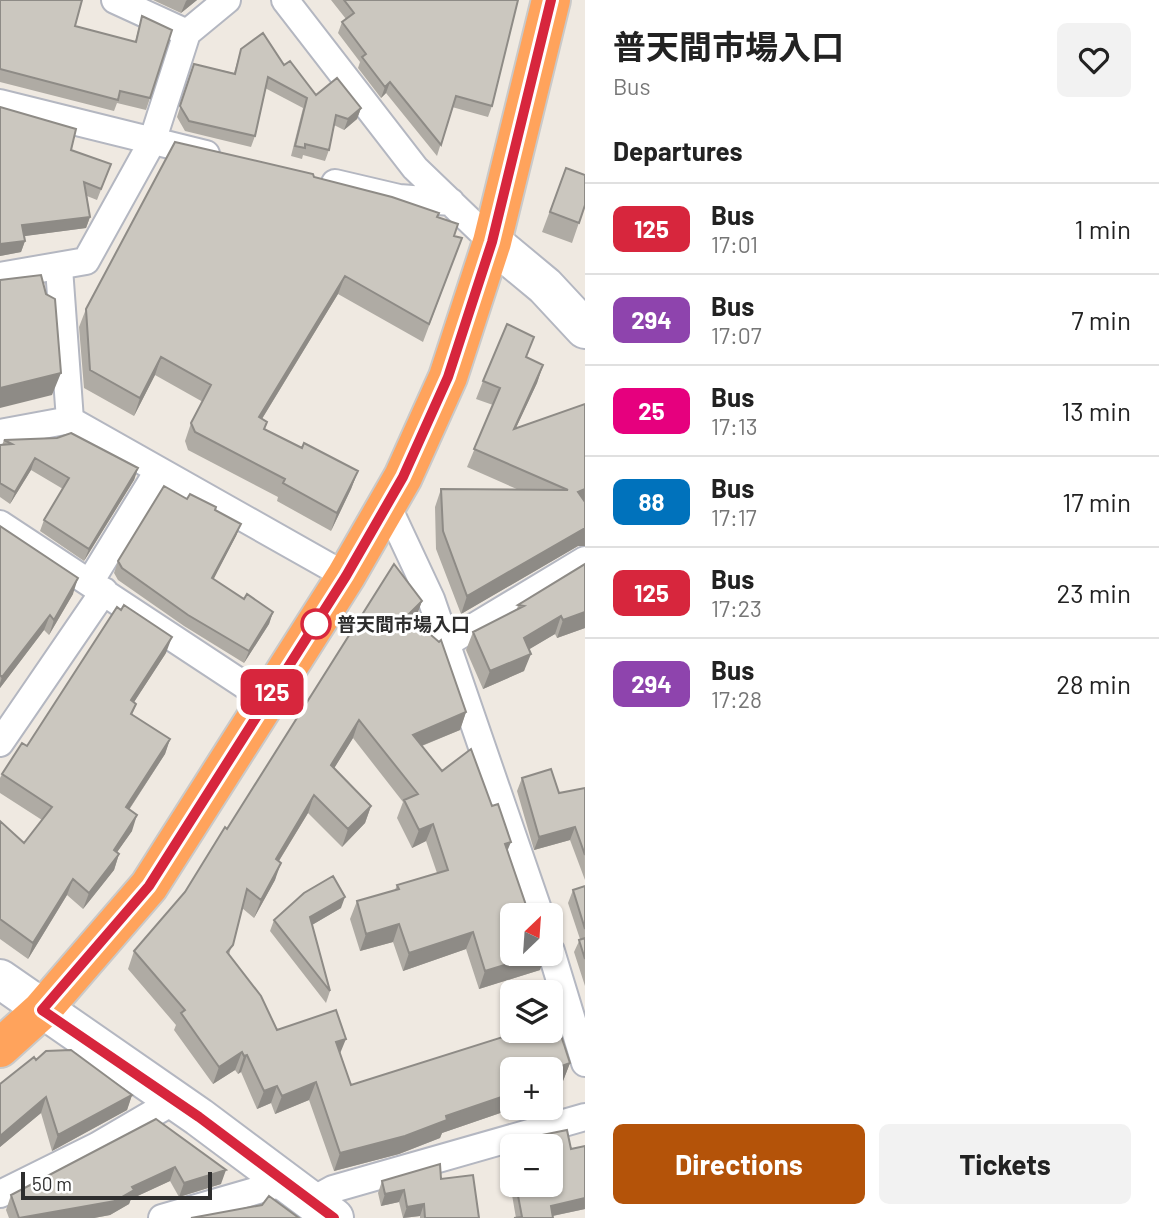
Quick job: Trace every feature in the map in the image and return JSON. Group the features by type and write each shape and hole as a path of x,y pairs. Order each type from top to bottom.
{"highway":[{"path":"0,1048 42,1010 149,886 346,576 387,505 448,377 492,242 551,0"}],"street":[{"path":"115,0 187,33"},
{"path":"0,276 59,268 86,261 152,142 187,33 227,0"},
{"path":"285,0 415,168 492,242 545,286 585,329"},
{"path":"0,103 230,159"},
{"path":"308,177 399,198 451,202"},
{"path":"59,268 70,419"},
{"path":"0,433 70,419 346,576"},
{"path":"3,731 97,586 158,471"},
{"path":"387,505 421,574 447,643 536,903"},
{"path":"0,524 267,701"},
{"path":"447,643 585,560"},
{"path":"556,966 585,1063"},
{"path":"0,979 311,1200"},
{"path":"0,1194 97,1146 174,1101"},
{"path":"162,1218 311,1200 333,1189 585,1117"}],"building":[{"path":"0,0 82,0 75,26 136,42 142,16 172,30 150,98 120,91 118,100 0,69"},
{"path":"344,0 518,0 492,106 456,96 441,145 390,82 385,87 362,57 366,54 342,22 354,13"},
{"path":"263,33 284,65 290,61 316,95 337,78 361,108 348,119 336,115 329,150 305,144 305,148 295,146 307,98 268,77 255,136 189,121 180,106 194,64 235,74 241,49"},
{"path":"0,107 76,129 71,150 111,164 101,189 84,182 90,217 22,225 25,241 0,244"},
{"path":"175,142 313,174 314,177 392,197 439,213 437,217 458,224 454,236 462,238 429,324 345,276 259,417 267,422 264,429 302,448 304,443 358,471 337,513 283,483 285,479 195,432 191,423 211,385 161,357 140,398 90,370 86,309"},
{"path":"566,168 585,175 585,205 579,223 550,212"},
{"path":"41,275 46,294 55,299 61,373 0,388 0,280"},
{"path":"507,324 534,337 526,357 543,365 514,429 585,404 585,489 578,492 585,502 585,528 467,596 443,531 441,489 568,490 474,449 500,388 483,381"},
{"path":"71,433 138,468 89,549 44,520 69,478 35,458 15,492 0,483 0,445 12,444 4,440 57,438"},
{"path":"164,486 187,499 190,494 241,524 212,578 244,599 247,594 273,612 249,651 188,615 122,568 118,561"},
{"path":"0,526 78,578 54,620 50,615 2,677 0,675"},
{"path":"394,564 422,601 408,615 439,642 441,640 466,712 413,735 442,771 471,749 492,806 498,804 511,842 505,844 525,903 500,903 501,966 485,971 473,932 409,953 399,924 366,934 357,901 399,889 397,885 448,870 433,824 419,830 404,800 418,794 359,720 331,765 371,806 348,829 314,795 276,859 281,863 261,900 247,889 233,945 227,952 261,996 277,1030 336,1010 346,1039 336,1042 351,1085 500,1038 500,1043 563,1042 570,1063 563,1066 563,1057 500,1057 500,1097 446,1116 447,1120 405,1136 340,1153 316,1082 282,1096 277,1086 264,1091 247,1055 244,1056 242,1052 219,1067 181,1013 185,1010 134,951 185,892 225,827 227,829"},
{"path":"585,564 585,612 563,620 561,616 524,638 531,654 490,671 473,632 524,606 518,605"},
{"path":"124,605 172,637 131,700 136,704 131,714 170,739 126,807 137,815 114,850 119,854 89,893 73,879 33,943 0,919 0,821 24,843 52,807 2,774 22,743 27,746 117,607 121,610"},
{"path":"551,769 559,793 585,788 585,855 575,827 539,837 522,778"},
{"path":"333,876 345,897 310,917 330,991 274,920 304,893"},
{"path":"585,886 585,929 573,890"},
{"path":"585,938 585,959 579,940"},
{"path":"71,1050 132,1095 58,1135 46,1097 0,1136 0,1084 34,1057 36,1060 46,1051"},
{"path":"156,1119 226,1170 184,1183 175,1167 132,1187 134,1190 115,1201 19,1218 11,1195"},
{"path":"567,1130 571,1149 585,1146 585,1198 551,1206 553,1218 514,1218 522,1217 518,1197 563,1197 563,1134 547,1134"},
{"path":"440,1164 441,1179 473,1175 479,1218 425,1218 424,1204 407,1207 404,1190 385,1194 382,1181"},
{"path":"269,1196 299,1218 191,1218 262,1205"}],"bus line":[{"name":"125","path":"334,1218 199,1117 42,1010 105,941 149,886 346,576 403,477 448,377 492,242 551,0"}],"place":[{"name":"普天間市場入口","path":"316,624"}]}
